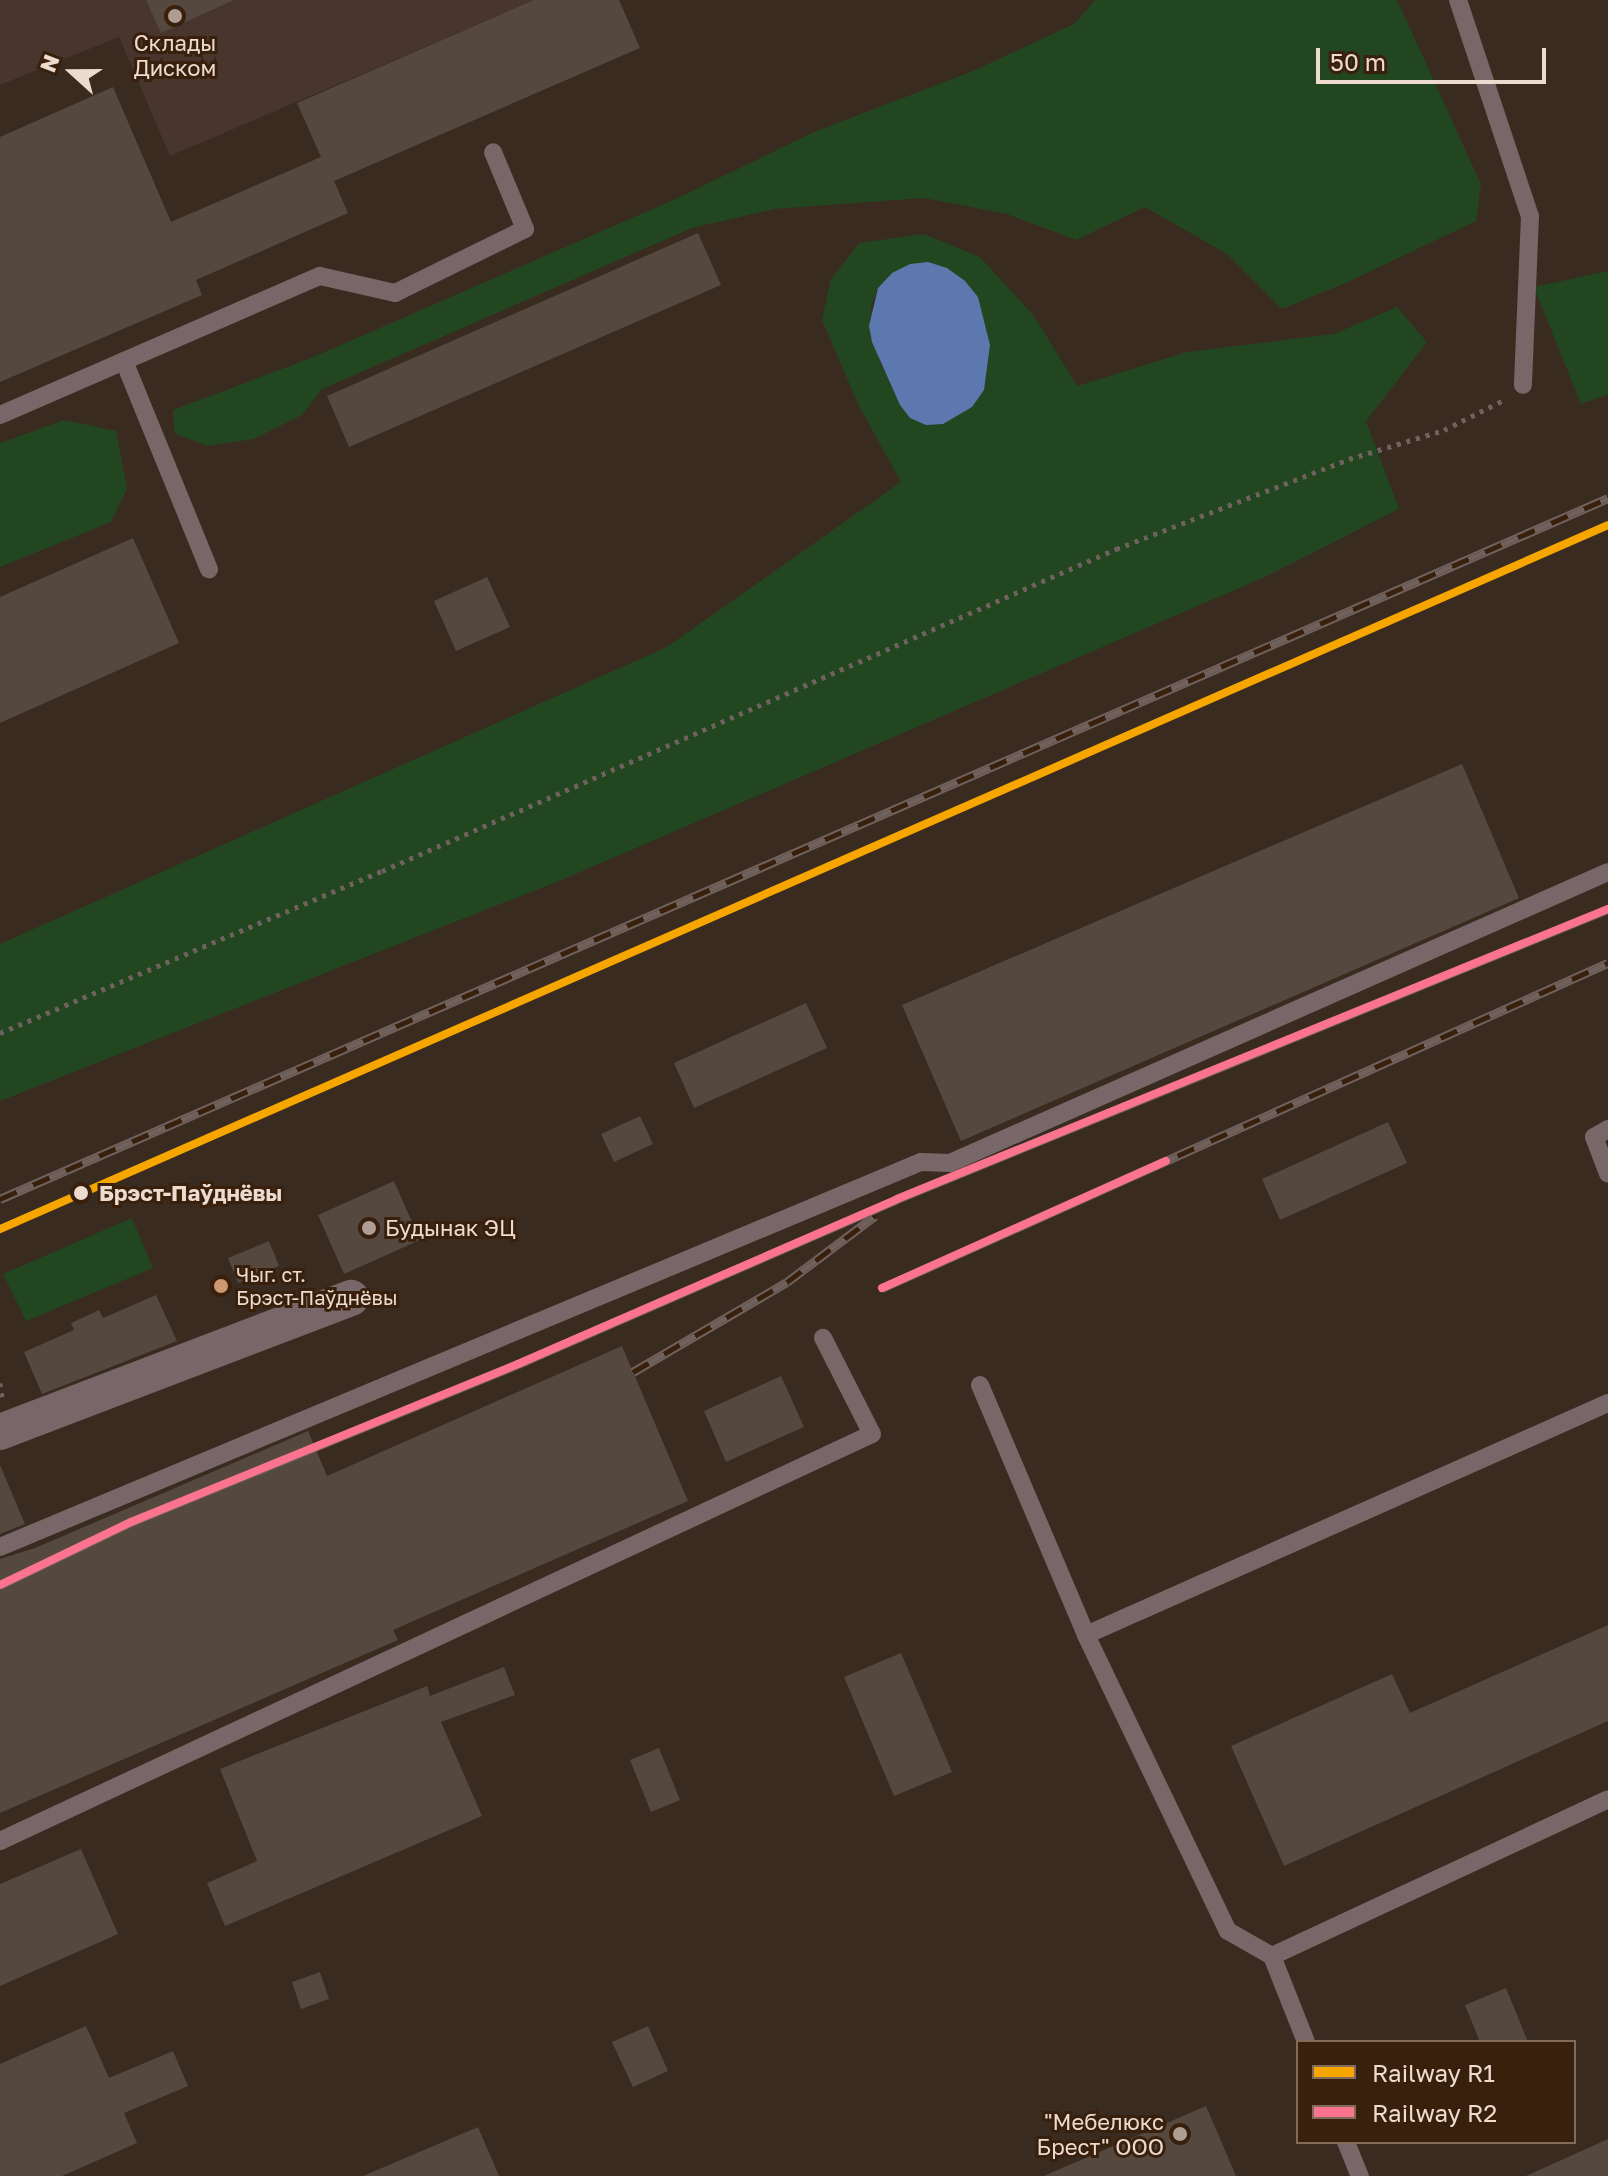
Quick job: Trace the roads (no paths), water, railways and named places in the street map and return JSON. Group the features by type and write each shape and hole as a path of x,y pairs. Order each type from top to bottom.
{"street":[{"path":"0,1432 351,1298"}],"lane":[{"path":"1458,0 1530,216 1523,385"},
{"path":"0,415 320,276 395,293 525,229 493,152"},
{"path":"124,361 209,569"},
{"path":"0,1547 921,1162 950,1163 1608,872"},
{"path":"1608,1129 1594,1137 1608,1173"},
{"path":"0,1841 872,1434 823,1338"},
{"path":"980,1385 1086,1635 1228,1931 1272,1956 1305,2040"},
{"path":"1086,1635 1608,1403"},
{"path":"1272,1956 1608,1799"},
{"path":"1347,2144 1360,2176"}],"water":[{"path":"928,262 947,268 965,281 978,297 990,345 984,390 972,407 943,424 926,425 910,418 900,405 872,342 869,326 878,288 892,273 910,264"}],"railway":[{"path":"0,1199 1608,498"},
{"path":"0,1585 131,1522 518,1364 897,1199 1608,909"},
{"path":"882,1288 1608,963"},
{"path":"633,1372 787,1282 875,1216"}],"rail line":[{"name":"R1","path":"0,1229 1608,525"},
{"name":"R2","path":"0,1585 131,1522 518,1364 897,1199 1608,909"},
{"name":"R2","path":"882,1288 1166,1161"}],"place":[{"name":"Склады Диском","path":"175,16"},
{"name":"Брэст-Паўднёвы","path":"81,1193"},
{"name":"Будынак ЭЦ","path":"369,1228"},
{"name":"Чыг. ст. Брэст-Паўднёвы","path":"221,1286"},
{"name":"\"Мебелюкс Брест\" ООО","path":"1180,2134"}]}
